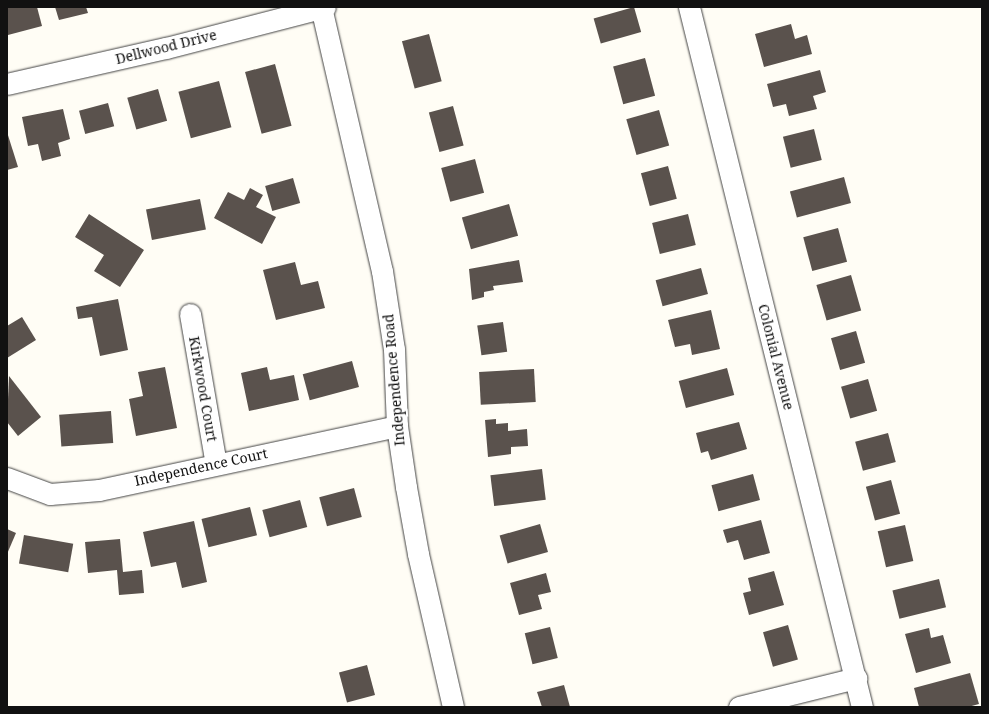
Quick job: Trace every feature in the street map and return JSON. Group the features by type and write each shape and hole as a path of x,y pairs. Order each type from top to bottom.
{"street":[{"name":"Dellwood Drive","path":"7,84 166,48 323,7"},
{"name":"Independence Road","path":"323,7 382,271 394,349 397,426 418,554 453,707"},
{"name":"Colonial Avenue","path":"689,7 862,707"},
{"name":"Kirkwood Court","path":"190,314 216,464"},
{"name":"Independence Court","path":"7,478 50,494 98,490 397,426"},
{"path":"739,707 856,678"}],"building":[{"path":"7,7 37,7 42,26 8,35"},
{"path":"55,7 86,7 88,13 59,20"},
{"path":"634,7 641,32 601,44 594,19"},
{"path":"791,24 795,39 807,35 812,54 764,67 755,34"},
{"path":"429,34 442,81 415,89 402,41"},
{"path":"645,58 655,96 623,104 613,67"},
{"path":"275,64 292,126 262,134 245,72"},
{"path":"820,70 826,92 813,96 817,109 789,116 786,104 773,107 767,84"},
{"path":"219,81 231,127 191,138 178,92"},
{"path":"158,89 167,121 136,130 127,98"},
{"path":"108,103 114,126 85,134 79,111"},
{"path":"453,106 464,146 439,152 429,112"},
{"path":"63,109 70,139 58,143 61,156 42,161 38,144 28,146 22,117"},
{"path":"659,110 669,146 637,155 626,119"},
{"path":"814,129 822,160 791,168 783,137"},
{"path":"7,132 18,167 7,170"},
{"path":"475,159 484,193 450,202 441,168"},
{"path":"668,166 677,199 650,206 641,173"},
{"path":"844,177 851,203 797,218 790,191"},
{"path":"293,178 300,203 272,211 265,186"},
{"path":"250,188 263,195 256,207 276,217 262,244 214,218 228,192 244,200"},
{"path":"200,199 206,229 152,240 146,209"},
{"path":"509,204 518,236 471,249 462,218"},
{"path":"89,214 144,250 120,287 94,271 104,255 75,237"},
{"path":"688,214 696,245 660,254 652,223"},
{"path":"838,228 847,262 812,271 803,237"},
{"path":"519,260 523,282 493,286 494,290 484,292 484,297 472,300 469,269"},
{"path":"295,262 301,285 318,281 325,308 276,320 263,270"},
{"path":"701,268 708,294 663,306 656,280"},
{"path":"851,275 861,311 827,320 816,285"},
{"path":"118,299 128,350 100,356 92,317 78,319 76,307"},
{"path":"711,310 720,349 692,355 690,344 675,347 668,320"},
{"path":"22,317 36,340 7,358 7,326"},
{"path":"503,322 507,352 481,355 477,326"},
{"path":"856,331 865,363 840,370 831,338"},
{"path":"352,361 359,387 310,400 303,374"},
{"path":"165,367 177,428 136,436 129,399 143,396 138,372"},
{"path":"267,367 270,380 294,375 299,400 249,411 241,373"},
{"path":"727,368 734,395 686,408 679,381"},
{"path":"534,369 536,402 481,405 479,372"},
{"path":"9,376 41,417 18,436 7,422"},
{"path":"868,379 877,411 850,418 841,387"},
{"path":"111,411 113,443 61,447 59,415"},
{"path":"496,419 496,424 508,423 508,431 527,429 528,446 511,447 511,454 488,457 485,420"},
{"path":"739,422 747,449 711,460 708,451 701,453 696,433"},
{"path":"888,433 896,462 863,471 855,442"},
{"path":"542,469 546,500 494,506 490,475"},
{"path":"753,474 760,500 718,511 711,485"},
{"path":"891,480 900,514 875,521 866,487"},
{"path":"354,488 362,517 327,526 319,497"},
{"path":"300,500 307,527 270,537 262,510"},
{"path":"250,507 257,535 209,547 201,519"},
{"path":"761,520 770,553 744,560 738,540 727,543 723,530"},
{"path":"194,521 207,582 182,588 176,562 151,567 143,532"},
{"path":"540,524 548,552 508,563 500,536"},
{"path":"905,525 913,561 886,567 878,531"},
{"path":"7,529 16,533 7,554"},
{"path":"24,535 73,544 68,572 19,564"},
{"path":"120,539 123,572 142,570 144,593 119,595 117,570 88,573 85,542"},
{"path":"774,571 784,605 749,615 743,593 751,591 748,578"},
{"path":"546,573 551,592 538,595 542,609 519,615 510,583"},
{"path":"939,579 946,607 899,619 892,591"},
{"path":"788,625 798,660 773,667 763,632"},
{"path":"550,627 558,658 533,664 525,633"},
{"path":"929,628 931,638 943,635 951,663 916,673 905,634"},
{"path":"367,665 375,695 347,702 339,673"},
{"path":"970,673 979,704 968,707 919,707 914,688"},
{"path":"564,685 570,707 542,707 537,692"}]}
